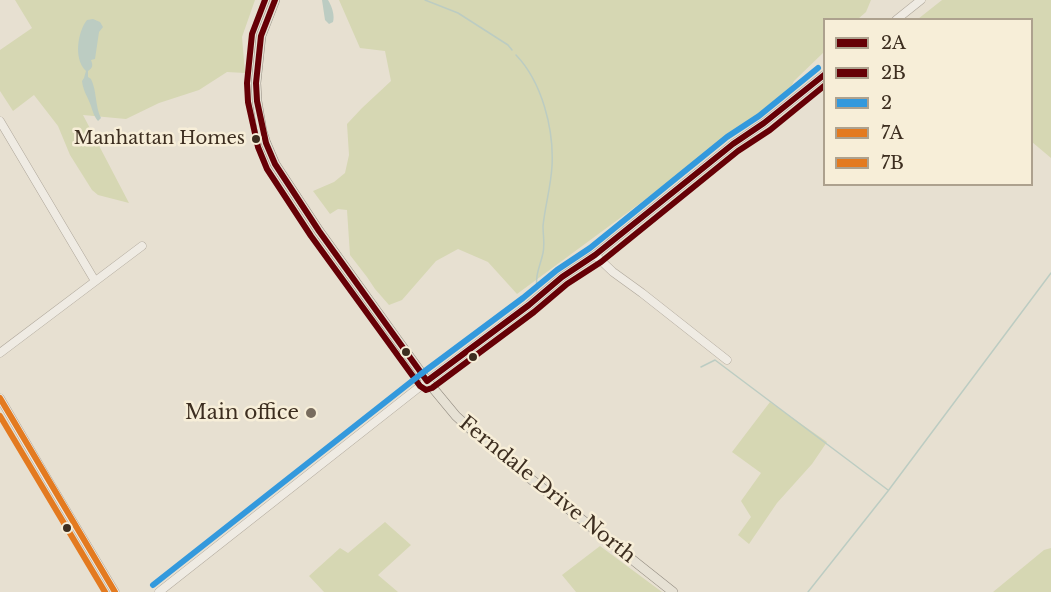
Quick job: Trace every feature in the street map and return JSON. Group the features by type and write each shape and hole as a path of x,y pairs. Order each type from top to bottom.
{"main road":[{"name":"Ferndale Drive North","path":"275,0 261,36 255,83 257,101 266,143 275,164 319,231 427,381 456,416 488,445 673,592"}],"street":[{"path":"898,18 921,0"},
{"path":"159,592 427,381 595,255 733,144 823,77"},
{"path":"0,121 95,281"},
{"path":"0,353 142,246"},
{"path":"595,255 613,272 727,360"},
{"path":"0,398 115,592"}],"green space":[{"path":"15,0 255,0 242,37 245,73 227,72 199,90 159,103 126,119 83,115 129,203 98,195 92,190 70,155 58,126 34,95 13,111 0,91 0,50 32,28"},
{"path":"339,0 871,0 866,12 859,18 823,18 823,53 794,81 787,95 517,294 488,262 458,249 436,261 402,300 389,305 350,255 347,210 338,209 330,214 313,191 334,182 345,173 349,155 347,124 391,81 385,51 360,48"},
{"path":"942,0 1051,0 1051,158 1033,143 1033,18 919,18"},
{"path":"770,402 827,442 812,464 777,503 749,544 738,535 751,517 741,501 761,473 732,452"},
{"path":"385,522 411,545 378,575 398,592 324,592 309,576 340,548 348,553"},
{"path":"600,546 662,592 576,592 562,575"},
{"path":"1051,548 1051,592 993,592 1044,550"}],"shaded area":[{"path":"322,0 328,0 333,11 333,22 329,24 325,20"},
{"path":"93,19 100,22 103,27 99,32 95,59 91,60 92,66 88,71 101,118 98,121 83,88 82,81 86,71 79,60 78,52 81,31 87,20"}],"waterway":[{"path":"425,0 458,13 508,45 512,50"},
{"path":"516,55 525,66 539,92 551,137 551,174 543,226 544,250 537,275 537,289"},
{"path":"808,592 888,491 1051,273"},
{"path":"701,367 715,360 888,490"}],"transit line":[{"name":"2B","path":"265,0 252,34 247,83 248,102 258,147 267,169 311,236 420,386 426,390 432,388 534,312 567,284 601,262 738,151 770,130 823,87"},
{"name":"2A","path":"275,0 261,36 256,83 257,101 266,143 275,164 319,231 427,381 529,305 562,277 595,255 733,144 764,123 823,76"},
{"name":"2","path":"153,585 421,374 557,270 590,248 727,137 759,116 818,68"},
{"name":"7A","path":"0,398 115,592"},
{"name":"7B","path":"0,416 105,592"}],"place":[{"name":"Manhattan Homes","path":"256,139"},
{"name":"Main office","path":"311,413"}]}
